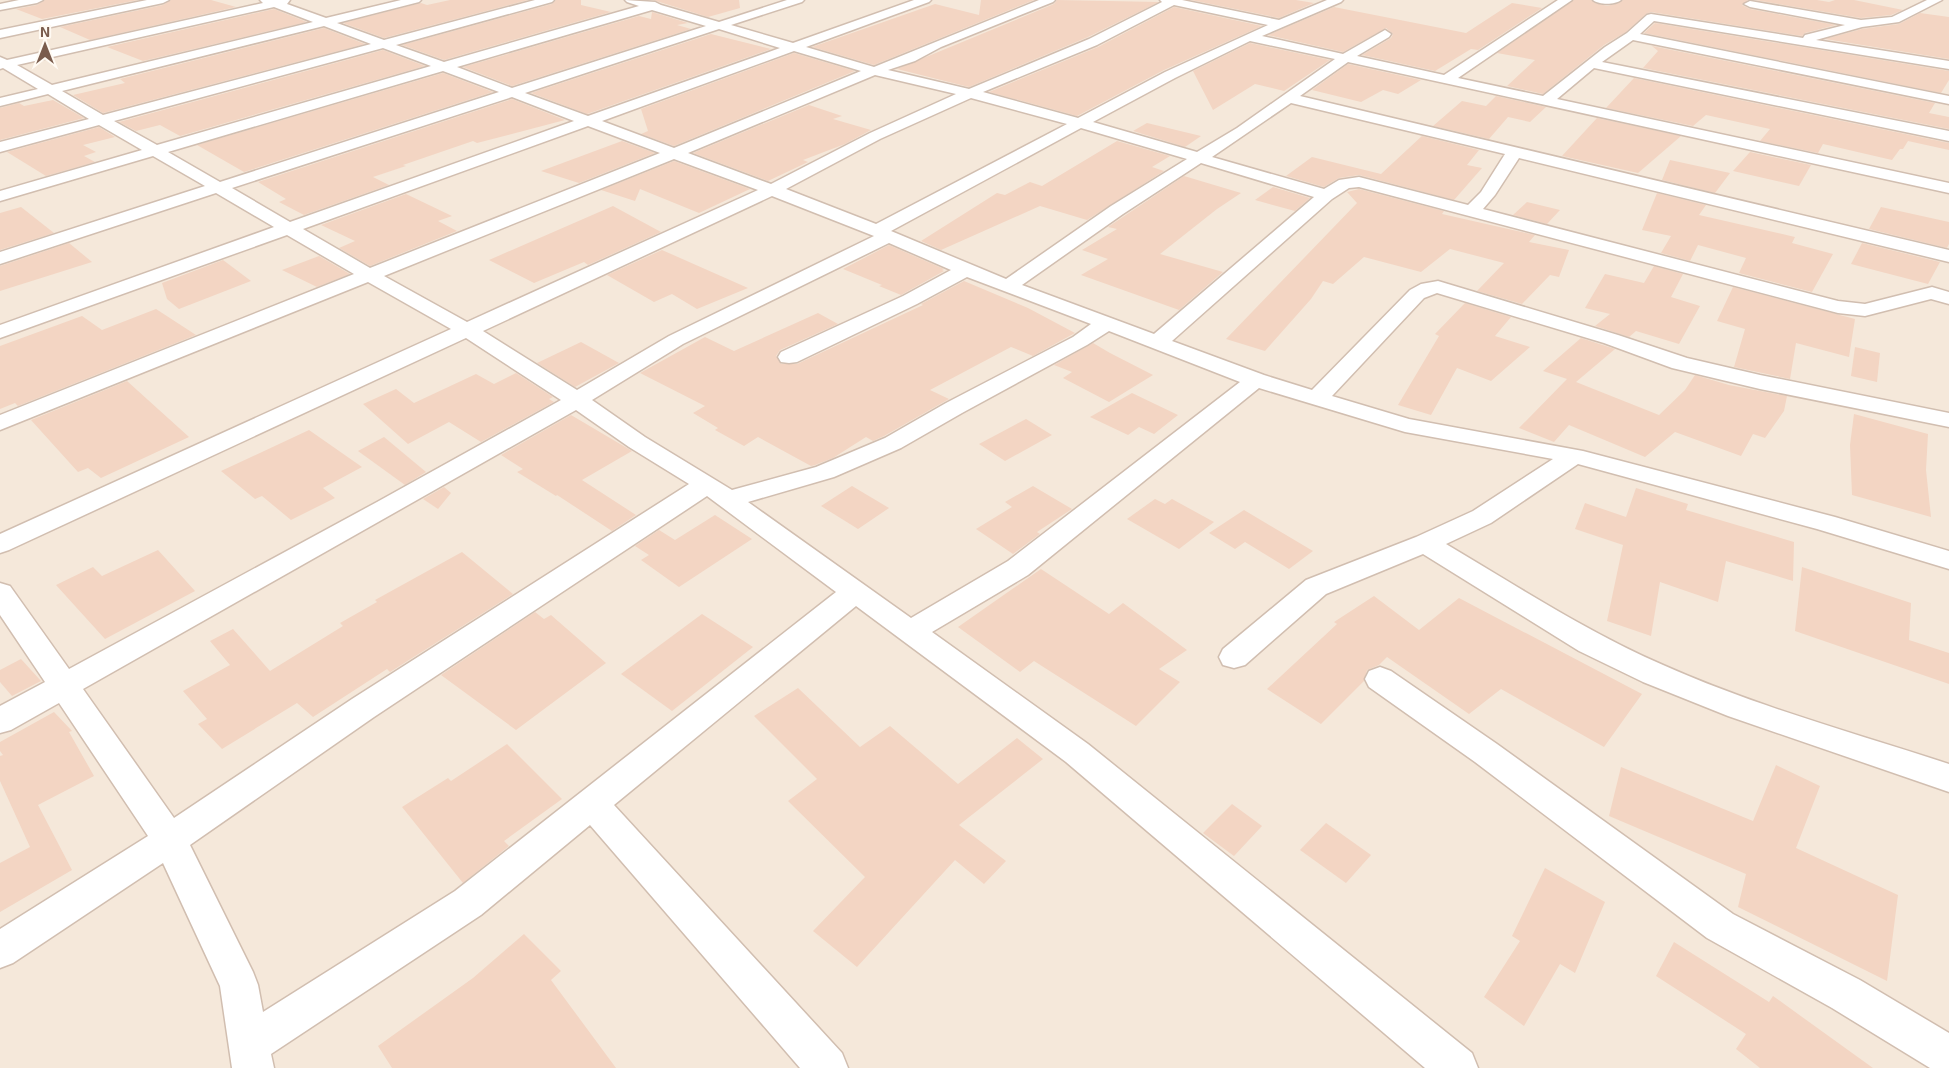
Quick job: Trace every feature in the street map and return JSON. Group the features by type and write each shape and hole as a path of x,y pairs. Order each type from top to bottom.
{"street":[{"path":"0,8 37,0"},
{"path":"0,34 162,0"},
{"path":"0,102 415,0"},
{"path":"0,147 548,0"},
{"path":"631,0 874,71 970,93 1080,123 1326,195"},
{"path":"0,196 672,0"},
{"path":"0,258 798,0"},
{"path":"0,332 925,0"},
{"path":"0,423 910,58 937,44 1049,0"},
{"path":"1193,5 1205,0"},
{"path":"0,721 577,400 676,340 883,234 1080,123 1170,75 1249,37 1337,0"},
{"path":"1446,80 1566,0"},
{"path":"1599,0 1615,0"},
{"path":"1799,40 1861,24 1895,20 1936,0"},
{"path":"2,63 276,1 324,22 772,190 883,234 966,270 1256,380 1316,400 1405,425 1574,456 1826,523 1949,560"},
{"path":"0,544 469,331 772,190 875,136 970,93 1092,42 1170,1 1280,24"},
{"path":"1737,9 1754,2 1861,24"},
{"path":"1545,102 1592,64 1632,36 1649,18 1656,17 1949,65"},
{"path":"1008,286 1117,210 1289,98 1345,58 1385,34"},
{"path":"1632,36 1949,100"},
{"path":"1249,37 1949,188"},
{"path":"2,63 219,187 369,276 469,331 577,400 637,442 718,492 1077,753 1457,1068"},
{"path":"1592,64 1949,136"},
{"path":"1289,98 1949,256"},
{"path":"1472,210 1487,195 1515,151"},
{"path":"1158,342 1326,195 1345,183 1358,182 1472,210 1838,307 1865,310 1942,290"},
{"path":"789,357 910,300 966,270"},
{"path":"1316,400 1417,294 1428,288 1438,287 1611,339 1680,363 1760,382 1949,420"},
{"path":"0,950 170,840 363,708 718,492 825,472 893,443 954,408 1080,341 1108,323"},
{"path":"911,631 1018,568 1256,380"},
{"path":"1234,657 1316,587 1342,575 1425,544 1482,517 1530,487 1574,456"},
{"path":"1425,544 1589,643 1654,674 1739,707 1949,778"},
{"path":"0,593 170,840 239,985 251,1056 468,903 856,591"},
{"path":"1380,679 1486,753 1720,926 1846,994 1949,1056"},
{"path":"591,803 827,1068"}],"shaded area":[{"path":"0,0 1949,0 1949,1068 0,1068"}],"building":[{"path":"45,0 138,0 42,19 16,9 37,5"},
{"path":"171,0 211,0 236,7 90,40 60,27 163,5"},
{"path":"450,0 528,0 384,38 343,23 421,3 427,5"},
{"path":"556,0 581,0 581,5 611,12 444,60 402,45 552,4"},
{"path":"653,0 739,0 740,8 708,17"},
{"path":"981,0 1034,0 874,65 812,47 935,4 979,15"},
{"path":"1057,0 1159,2 1088,37 969,87 897,69 1054,4"},
{"path":"1191,0 1296,0 1314,3 1279,18"},
{"path":"1574,0 1591,0 1607,6 1623,0 1748,0 1742,5 1750,9 1836,25 1805,33 1802,36 1651,12 1646,14 1626,32 1604,45 1543,94 1507,86 1535,60 1497,53"},
{"path":"1755,0 1817,0 1829,2 1835,0 1854,0 1903,10 1891,15 1861,18"},
{"path":"1512,3 1542,8 1478,50 1471,49 1435,71 1362,55 1391,38 1393,34 1386,28 1343,52 1268,35 1334,7 1466,33"},
{"path":"1174,7 1262,26 1164,70 1077,116 989,92 1098,47"},
{"path":"274,9 307,22 143,61 107,47"},
{"path":"652,12 688,23 677,25 691,29 512,86 463,67 639,16 651,19"},
{"path":"1920,13 1949,17 1949,59 1825,39 1862,29 1899,24"},
{"path":"1655,23 1949,71 1949,80 1941,93 1644,33"},
{"path":"324,28 365,44 103,113 73,95 125,83 120,79"},
{"path":"711,34 771,49 587,114 531,93"},
{"path":"1250,43 1330,60 1284,91 1255,84 1213,110 1193,71"},
{"path":"1652,46 1935,103 1929,113 1949,117 1949,129 1643,68 1658,51"},
{"path":"383,50 425,66 180,136 160,125 136,131 119,122"},
{"path":"794,53 855,71 674,146 641,134 648,131 641,109"},
{"path":"1348,64 1421,80 1398,94 1383,90 1361,102 1312,90"},
{"path":"443,73 493,92 244,172 197,145"},
{"path":"1634,78 1949,143 1949,150 1908,141 1892,160 1823,144 1818,153 1760,141 1770,129 1706,115 1693,126 1606,108"},
{"path":"1496,96 1546,107 1530,122 1508,117 1489,139 1433,126 1462,101 1486,106"},
{"path":"512,99 565,120 477,143 473,141 403,165 406,166 373,177 389,185 304,215 279,202 286,199 258,182"},
{"path":"53,100 84,118 0,140 0,108 19,103 24,106"},
{"path":"809,105 842,116 833,119 871,130 845,144 803,160 808,162 768,181 693,153"},
{"path":"1597,118 1681,136 1638,173 1562,156"},
{"path":"1147,123 1201,136 1185,147 1133,131"},
{"path":"99,127 115,137 83,145 96,152 84,156 95,162 46,176 7,152"},
{"path":"1422,136 1479,150 1467,165 1482,168 1454,200 1359,175 1339,178 1324,187 1286,176 1312,157 1381,174"},
{"path":"622,141 655,153 579,183 541,171"},
{"path":"1117,141 1170,156 1152,167 1164,171 1087,220 1040,206 941,250 921,241 997,193 1005,195 1030,182 1042,186"},
{"path":"1750,152 1811,165 1799,186 1733,171"},
{"path":"1670,160 1730,173 1715,193 1662,180"},
{"path":"674,161 750,189 699,213 640,189 635,201 601,190"},
{"path":"1184,176 1241,193 1217,209 1160,254 1223,272 1179,310 1081,275 1108,259 1082,250 1117,229 1108,227"},
{"path":"1273,187 1310,198 1295,211 1255,200"},
{"path":"1359,189 1444,211 1442,214 1535,235 1529,242 1569,250 1559,277 1550,275 1522,304 1477,291 1504,263 1450,249 1421,272 1364,257 1333,284 1323,281 1311,299 1265,351 1226,339 1357,203 1347,192"},
{"path":"1657,193 1706,205 1699,215 1795,237 1792,243 1833,254 1812,292 1739,273 1746,258 1698,245 1690,261 1661,253 1671,236 1642,230"},
{"path":"406,194 452,216 438,221 457,231 370,266 339,248 355,241 321,225"},
{"path":"1527,202 1560,210 1547,224 1513,215"},
{"path":"613,206 661,232 588,265 584,262 534,283 489,260"},
{"path":"21,207 54,233 0,250 0,213"},
{"path":"1881,207 1949,222 1949,244 1947,248 1869,229"},
{"path":"69,243 92,262 0,291 0,266"},
{"path":"1862,243 1940,262 1928,284 1851,264"},
{"path":"889,245 944,269 942,270 944,271 901,295 843,269"},
{"path":"662,250 748,288 697,309 672,294 654,302 607,275"},
{"path":"319,256 350,274 317,287 282,270"},
{"path":"223,260 251,281 179,309 167,299 162,283"},
{"path":"1654,266 1683,274 1671,297 1700,306 1679,344 1636,331 1629,337 1595,326 1610,314 1585,308 1605,274 1644,283"},
{"path":"964,281 1028,308 1075,333 1033,356 1011,347 930,390 949,399 884,436 873,441 866,437 833,458 815,465 811,466 758,437 744,446 715,430 718,428 693,413 705,406 640,373 705,337 734,351 818,313 838,324 780,350 776,356 781,364 797,364 923,305 921,304"},
{"path":"1733,287 1855,319 1849,357 1796,343 1790,379 1734,367 1745,329 1717,321"},
{"path":"1465,303 1511,317 1495,336 1530,347 1491,381 1457,368 1431,415 1398,405 1439,336 1435,334"},
{"path":"156,309 196,335 18,406 15,403 0,409 0,346 82,316 102,330"},
{"path":"1581,338 1615,349 1576,382 1659,415 1685,390 1695,375 1729,385 1787,396 1784,411 1765,438 1753,434 1741,456 1675,432 1645,457 1569,425 1554,442 1519,428 1567,379 1543,371"},
{"path":"581,342 619,363 575,387 537,363"},
{"path":"1093,343 1153,375 1109,402 1063,378 1072,372 1054,365"},
{"path":"1855,347 1880,353 1877,382 1851,376"},
{"path":"516,373 553,397 549,399 554,402 481,442 449,422 408,444 363,404 396,389 414,403 476,374 494,384"},
{"path":"127,381 189,437 101,478 88,468 78,472 31,420"},
{"path":"1132,393 1178,415 1154,434 1139,427 1128,435 1090,417"},
{"path":"1854,414 1928,434 1926,470 1931,517 1852,495 1850,445"},
{"path":"571,415 632,451 582,480 636,515 612,531 557,495 517,472 523,469 501,455"},
{"path":"1026,419 1052,435 1005,461 979,444"},
{"path":"309,430 362,467 323,488 335,498 291,520 262,496 255,499 221,471"},
{"path":"384,437 426,472 405,485 358,451"},
{"path":"852,486 889,508 858,529 821,506"},
{"path":"1033,486 1072,509 1037,532 1040,534 1013,554 976,529 1012,507 1005,502"},
{"path":"444,487 451,493 438,509 423,499"},
{"path":"1636,488 1688,504 1686,510 1794,542 1793,581 1726,561 1718,602 1660,582 1651,636 1607,621 1623,545 1575,529 1585,503 1626,517"},
{"path":"1155,499 1165,504 1172,499 1214,522 1179,549 1127,519"},
{"path":"1244,510 1313,551 1289,569 1245,542 1235,549 1209,533"},
{"path":"715,515 752,539 679,587 641,560 649,555 635,546 659,530 675,540"},
{"path":"158,550 195,591 105,639 56,585 93,567 102,576"},
{"path":"462,552 513,594 390,672 387,669 313,717 297,703 222,749 198,724 207,719 183,691 230,665 210,641 233,629 270,671 343,626 340,623 377,602 375,600"},
{"path":"1802,567 1911,603 1909,640 1949,653 1949,684 1795,631"},
{"path":"1041,569 1109,614 1123,603 1187,650 1159,669 1180,682 1136,726 1034,661 1020,672 958,627"},
{"path":"1374,596 1419,630 1459,598 1642,694 1604,747 1501,689 1469,714 1387,657 1379,665 1367,670 1364,681 1321,724 1267,689 1337,624 1334,622"},
{"path":"535,612 544,619 551,615 606,663 516,730 441,675"},
{"path":"702,614 753,647 672,711 621,674"},
{"path":"21,659 41,681 12,696 0,682 0,670"},
{"path":"798,688 860,747 890,726 958,784 1017,738 1043,759 959,825 1006,861 984,884 955,860 857,967 813,931 865,877 788,801 817,779 754,716"},
{"path":"54,712 72,731 69,732 94,776 38,805 72,870 0,912 0,863 30,847 0,781 0,756 3,755 0,751 0,742"},
{"path":"507,744 562,799 504,841 509,846 463,883 402,807 448,778 451,781"},
{"path":"1776,765 1820,786 1796,848 1898,895 1887,981 1738,907 1746,874 1609,816 1621,767 1753,821"},
{"path":"1232,804 1262,826 1234,856 1203,833"},
{"path":"1326,823 1371,855 1346,883 1300,850"},
{"path":"1545,868 1605,902 1575,973 1560,964 1524,1026 1484,997 1520,941 1512,936"},
{"path":"524,934 561,971 551,980 616,1068 392,1068 378,1046 473,978"},
{"path":"1674,942 1769,1002 1773,996 1873,1068 1760,1068 1736,1049 1746,1034 1656,976"}]}
